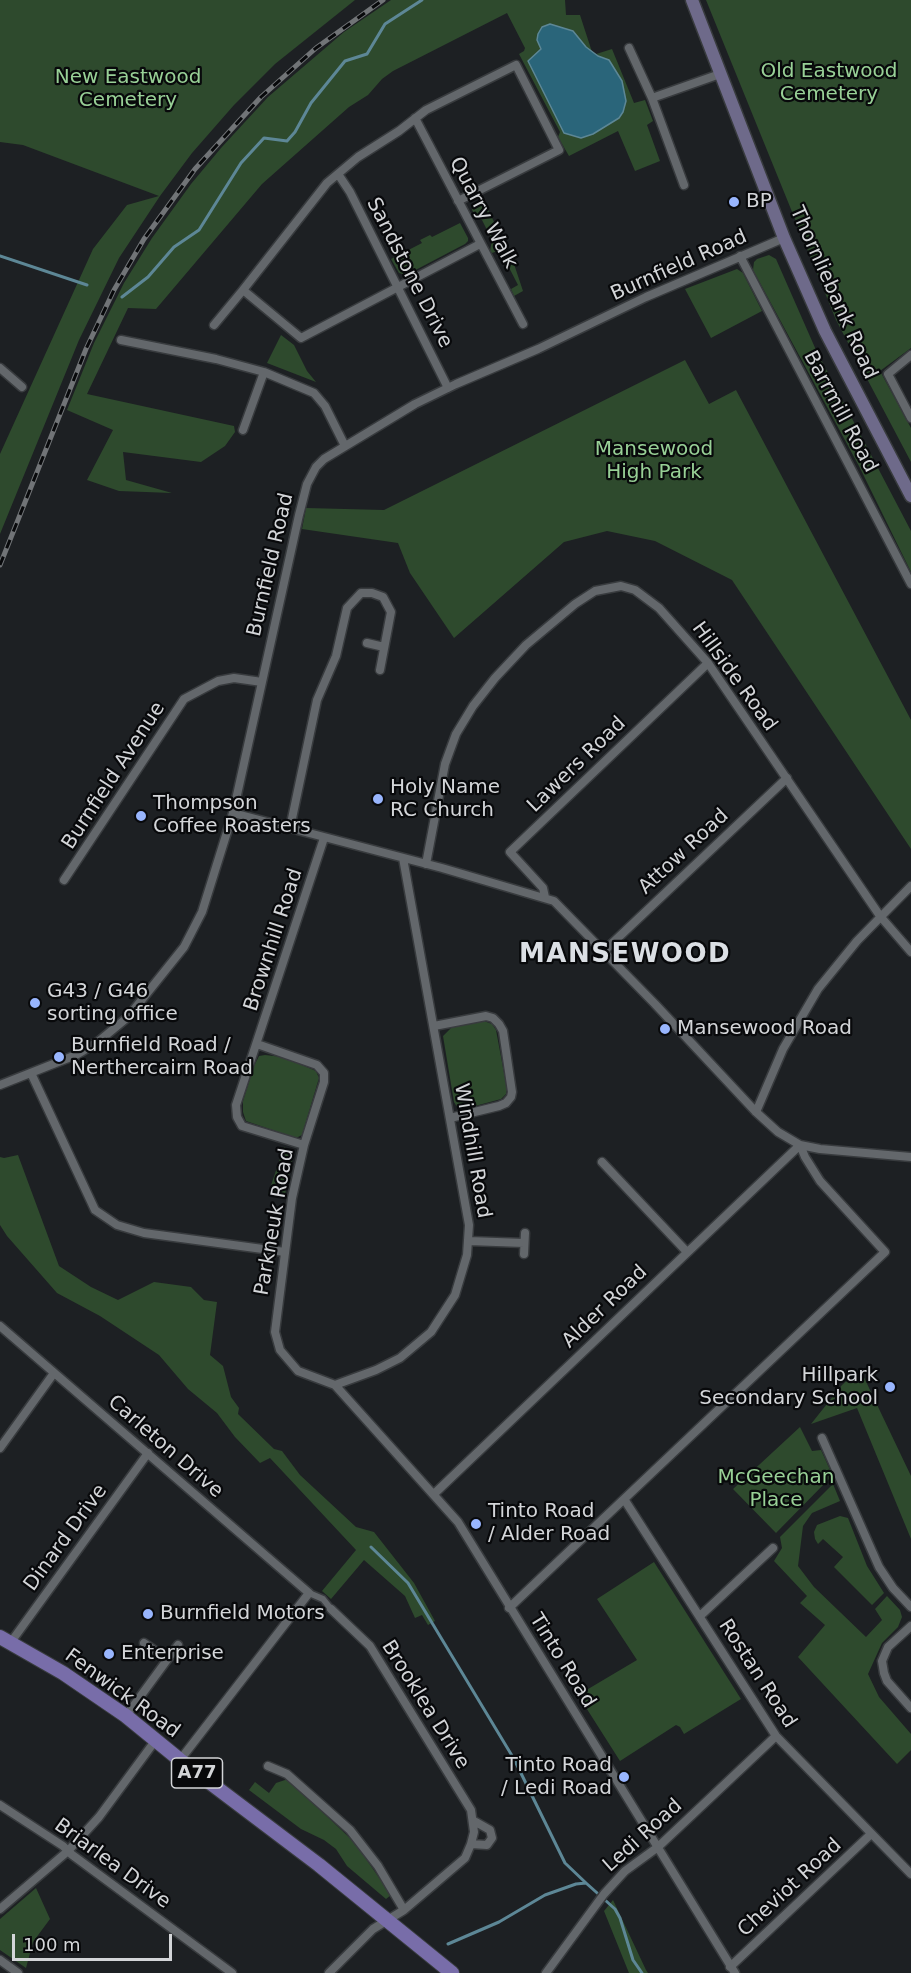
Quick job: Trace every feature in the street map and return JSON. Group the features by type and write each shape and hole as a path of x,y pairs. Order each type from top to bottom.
{"main road":[{"name":"Thornliebank Road","path":"692,0 784,237 825,332 911,496"},
{"name":"Fenwick Road","path":"5,1640 63,1672 126,1716 154,1741 311,1859 387,1920"},
{"name":"A77","path":"387,1920 445,1970"}],"street":[{"path":"629,48 652,98 684,185"},
{"path":"214,325 327,183 358,157 426,110 516,65 559,150 458,201"},
{"path":"652,98 720,74"},
{"name":"Quarry Walk","path":"415,118 523,324"},
{"name":"Sandstone Drive","path":"338,174 350,192 448,388"},
{"name":"Burnfield Road","path":"0,1085 76,1055 99,1041 128,1017 184,947 202,912 233,813 307,484 316,467 324,459 415,404 646,297 784,237"},
{"path":"243,290 301,338 480,244"},
{"name":"Barrmill Road","path":"740,256 911,584"},
{"path":"122,340 216,359 264,372 314,393 324,406 345,446"},
{"path":"911,355 888,374 911,418"},
{"path":"0,368 22,387"},
{"path":"243,430 264,372"},
{"name":"Hillside Road","path":"426,864 445,764 456,734 495,678 526,645 575,604 595,591 621,586 635,590 659,608 708,663 880,916 911,951"},
{"path":"290,828 317,700 336,656 347,608 361,593 372,593 383,597 389,605 391,618 380,670"},
{"path":"367,643 384,647"},
{"name":"Lawers Road","path":"545,897 543,888 510,852 708,663"},
{"name":"Burnfield Avenue","path":"64,880 184,699 226,679 262,682"},
{"name":"Attow Road","path":"604,951 786,778"},
{"path":"233,813 426,864 554,901 756,1112 778,1132 800,1145 820,1149 911,1157"},
{"name":"Brownhill Road","path":"304,1145 242,1126 237,1117 236,1105 324,838"},
{"name":"Windhill Road","path":"335,1385 376,1370 400,1358 431,1332 455,1295 463,1273 469,1241 469,1226 403,858"},
{"path":"756,1112 783,1049 804,1011 838,963 880,916 911,886"},
{"path":"434,1026 486,1016 499,1023 503,1031 511,1097 499,1106 450,1118"},
{"name":"Parkneuk Road","path":"257,1044 317,1065 324,1073 324,1082 304,1145 292,1198 275,1332 280,1350 298,1371 335,1385"},
{"path":"31,1073 95,1210 117,1225 144,1233 285,1252"},
{"path":"509,1608 885,1252 820,1180 804,1157 800,1145"},
{"name":"Alder Road","path":"434,1494 800,1145"},
{"path":"602,1162 687,1252"},
{"path":"524,1254 525,1233"},
{"path":"469,1241 524,1243"},
{"name":"Carleton Drive","path":"0,1326 309,1593"},
{"path":"0,1448 54,1373"},
{"name":"Tinto Road","path":"335,1385 458,1522 733,1970"},
{"path":"822,1438 879,1567 893,1588 911,1607"},
{"name":"Dinard Drive","path":"5,1640 148,1453"},
{"name":"Rostan Road","path":"624,1499 776,1736 911,1874"},
{"path":"700,1616 773,1548"},
{"path":"180,1761 309,1593"},
{"name":"Brooklea Drive","path":"309,1593 323,1599 370,1646 471,1810 474,1821 471,1844 465,1858 404,1910 373,1929 329,1973"},
{"path":"911,1626 888,1647 882,1660 887,1681 911,1708"},
{"path":"144,1643 167,1659"},
{"path":"126,1716 178,1645"},
{"name":"Ledi Road","path":"546,1973 625,1871 658,1847 776,1736"},
{"path":"0,1909 68,1851 99,1817 154,1741"},
{"path":"268,1766 288,1774 350,1830 378,1866 404,1910"},
{"name":"Briarlea Drive","path":"0,1805 68,1851 232,1973"},
{"name":"Brooklea Drive","path":"471,1844 487,1845 492,1839 490,1830 474,1821"},
{"name":"Cheviot Road","path":"733,1970 871,1834"},
{"path":"0,1960 18,1973"}],"green space":[{"name":"New Eastwood Cemetery","path":"0,0 355,0 275,64 234,105 192,153 160,196 119,258 79,340 0,534 0,454 93,249 127,205 159,196 23,145 0,142"},
{"path":"391,0 565,0 566,15 580,15 593,55 612,49 634,103 645,100 653,121 647,125 660,161 635,171 618,131 569,156 558,137 560,132 519,54 525,48 507,13 393,71 382,79 368,95 349,107 262,184 156,309 128,308 87,394 234,426 235,432 225,446 201,462 123,452 126,480 172,493 119,491 87,480 113,430 67,410 94,343 124,283 152,238 191,184 268,97 344,32"},
{"name":"Old Eastwood Cemetery","path":"706,0 911,0 911,348 880,371 911,428 911,462 836,320"},
{"path":"483,199 514,264 523,291 514,296 511,289 518,285 500,250 492,253 490,251 492,240 482,220 477,218 472,210 473,204"},
{"path":"460,223 468,238 465,244 406,275 399,273 391,259 422,243 420,240 430,235 432,237"},
{"path":"769,255 776,259 816,350 911,531 911,572 860,468 753,270 757,259"},
{"path":"737,269 743,273 762,311 711,338 685,289"},
{"path":"281,335 294,345 307,371 316,382 267,363"},
{"name":"Mansewood High Park","path":"685,360 709,404 736,390 911,720 911,849 732,580 655,541 607,531 564,542 454,638 410,573 398,543 302,529 306,508 384,510"},
{"path":"484,1021 492,1024 496,1030 506,1094 501,1099 464,1109 457,1107 454,1102 443,1036 452,1027"},
{"path":"259,1056 283,1057 316,1071 319,1078 302,1135 296,1138 246,1121 243,1101 254,1066"},
{"path":"284,1147 294,1152 284,1199 268,1194"},
{"path":"18,1155 59,1266 91,1287 118,1300 154,1282 191,1287 204,1300 217,1302 210,1355 223,1366 231,1397 239,1408 238,1414 274,1449 282,1451 300,1475 356,1527 374,1532 414,1583 435,1621 428,1625 422,1615 415,1618 405,1596 364,1560 331,1599 322,1591 356,1550 270,1458 260,1463 235,1437 217,1413 188,1389 159,1355 100,1316 57,1293 7,1236 0,1225 0,1157"},
{"path":"860,1369 911,1476 911,1539 857,1408 811,1424 842,1385"},
{"name":"McGeechan Place","path":"800,1427 812,1451 821,1450 832,1474 776,1533 733,1489"},
{"path":"833,1484 840,1501 812,1513 803,1526 798,1566 814,1587 866,1637 882,1620 875,1609 887,1596 900,1610 902,1617 898,1627 882,1643 868,1674 879,1697 911,1734 911,1750 897,1764 798,1657 825,1625 800,1603 807,1596 774,1561 782,1548 780,1537"},
{"path":"840,1516 848,1518 867,1566 884,1593 872,1605 834,1567 843,1557 823,1539 818,1544 815,1539 814,1532 817,1525"},
{"path":"654,1562 741,1699 684,1734 676,1725 620,1761 578,1695 637,1660 597,1599"},
{"path":"288,1779 355,1843 391,1895 386,1899 347,1866 336,1849 324,1840 301,1829 249,1790 255,1782 269,1793 276,1783"},
{"path":"36,1888 50,1919 33,1942 26,1968 0,1950 0,1919"},
{"path":"613,1900 648,1973 629,1973 604,1911"}],"water":[{"path":"550,24 573,31 586,47 598,56 609,60 622,81 626,101 619,118 593,134 581,138 564,133 528,61 541,49 537,40 542,27"}],"waterway":[{"path":"122,297 148,277 174,247 199,230 241,163 264,138 287,141 295,132 311,103 345,61 367,54 385,24 422,0"},
{"path":"0,256 87,285"},
{"path":"371,1547 408,1583 514,1759 565,1863 586,1883"},
{"path":"448,1944 499,1922 545,1895 576,1884 586,1883 615,1909 633,1960 642,1973"}],"railway":[{"path":"0,565 86,349 114,290 144,239 195,169 261,97 316,48 383,0"}],"place":[{"name":"BP","path":"734,202"},
{"name":"Holy Name RC Church","path":"378,799"},
{"name":"Thompson Coffee Roasters","path":"141,816"},
{"name":"G43 / G46 sorting office","path":"35,1003"},
{"name":"Mansewood Road","path":"665,1029"},
{"name":"Burnfield Road / Nerthercairn Road","path":"59,1057"},
{"name":"Hillpark Secondary School","path":"890,1387"},
{"name":"Tinto Road / Alder Road","path":"476,1524"},
{"name":"Burnfield Motors","path":"148,1614"},
{"name":"Enterprise","path":"109,1654"},
{"name":"Tinto Road / Ledi Road","path":"624,1777"}],"district":[{"name":"MANSEWOOD","path":"625,955"}]}
